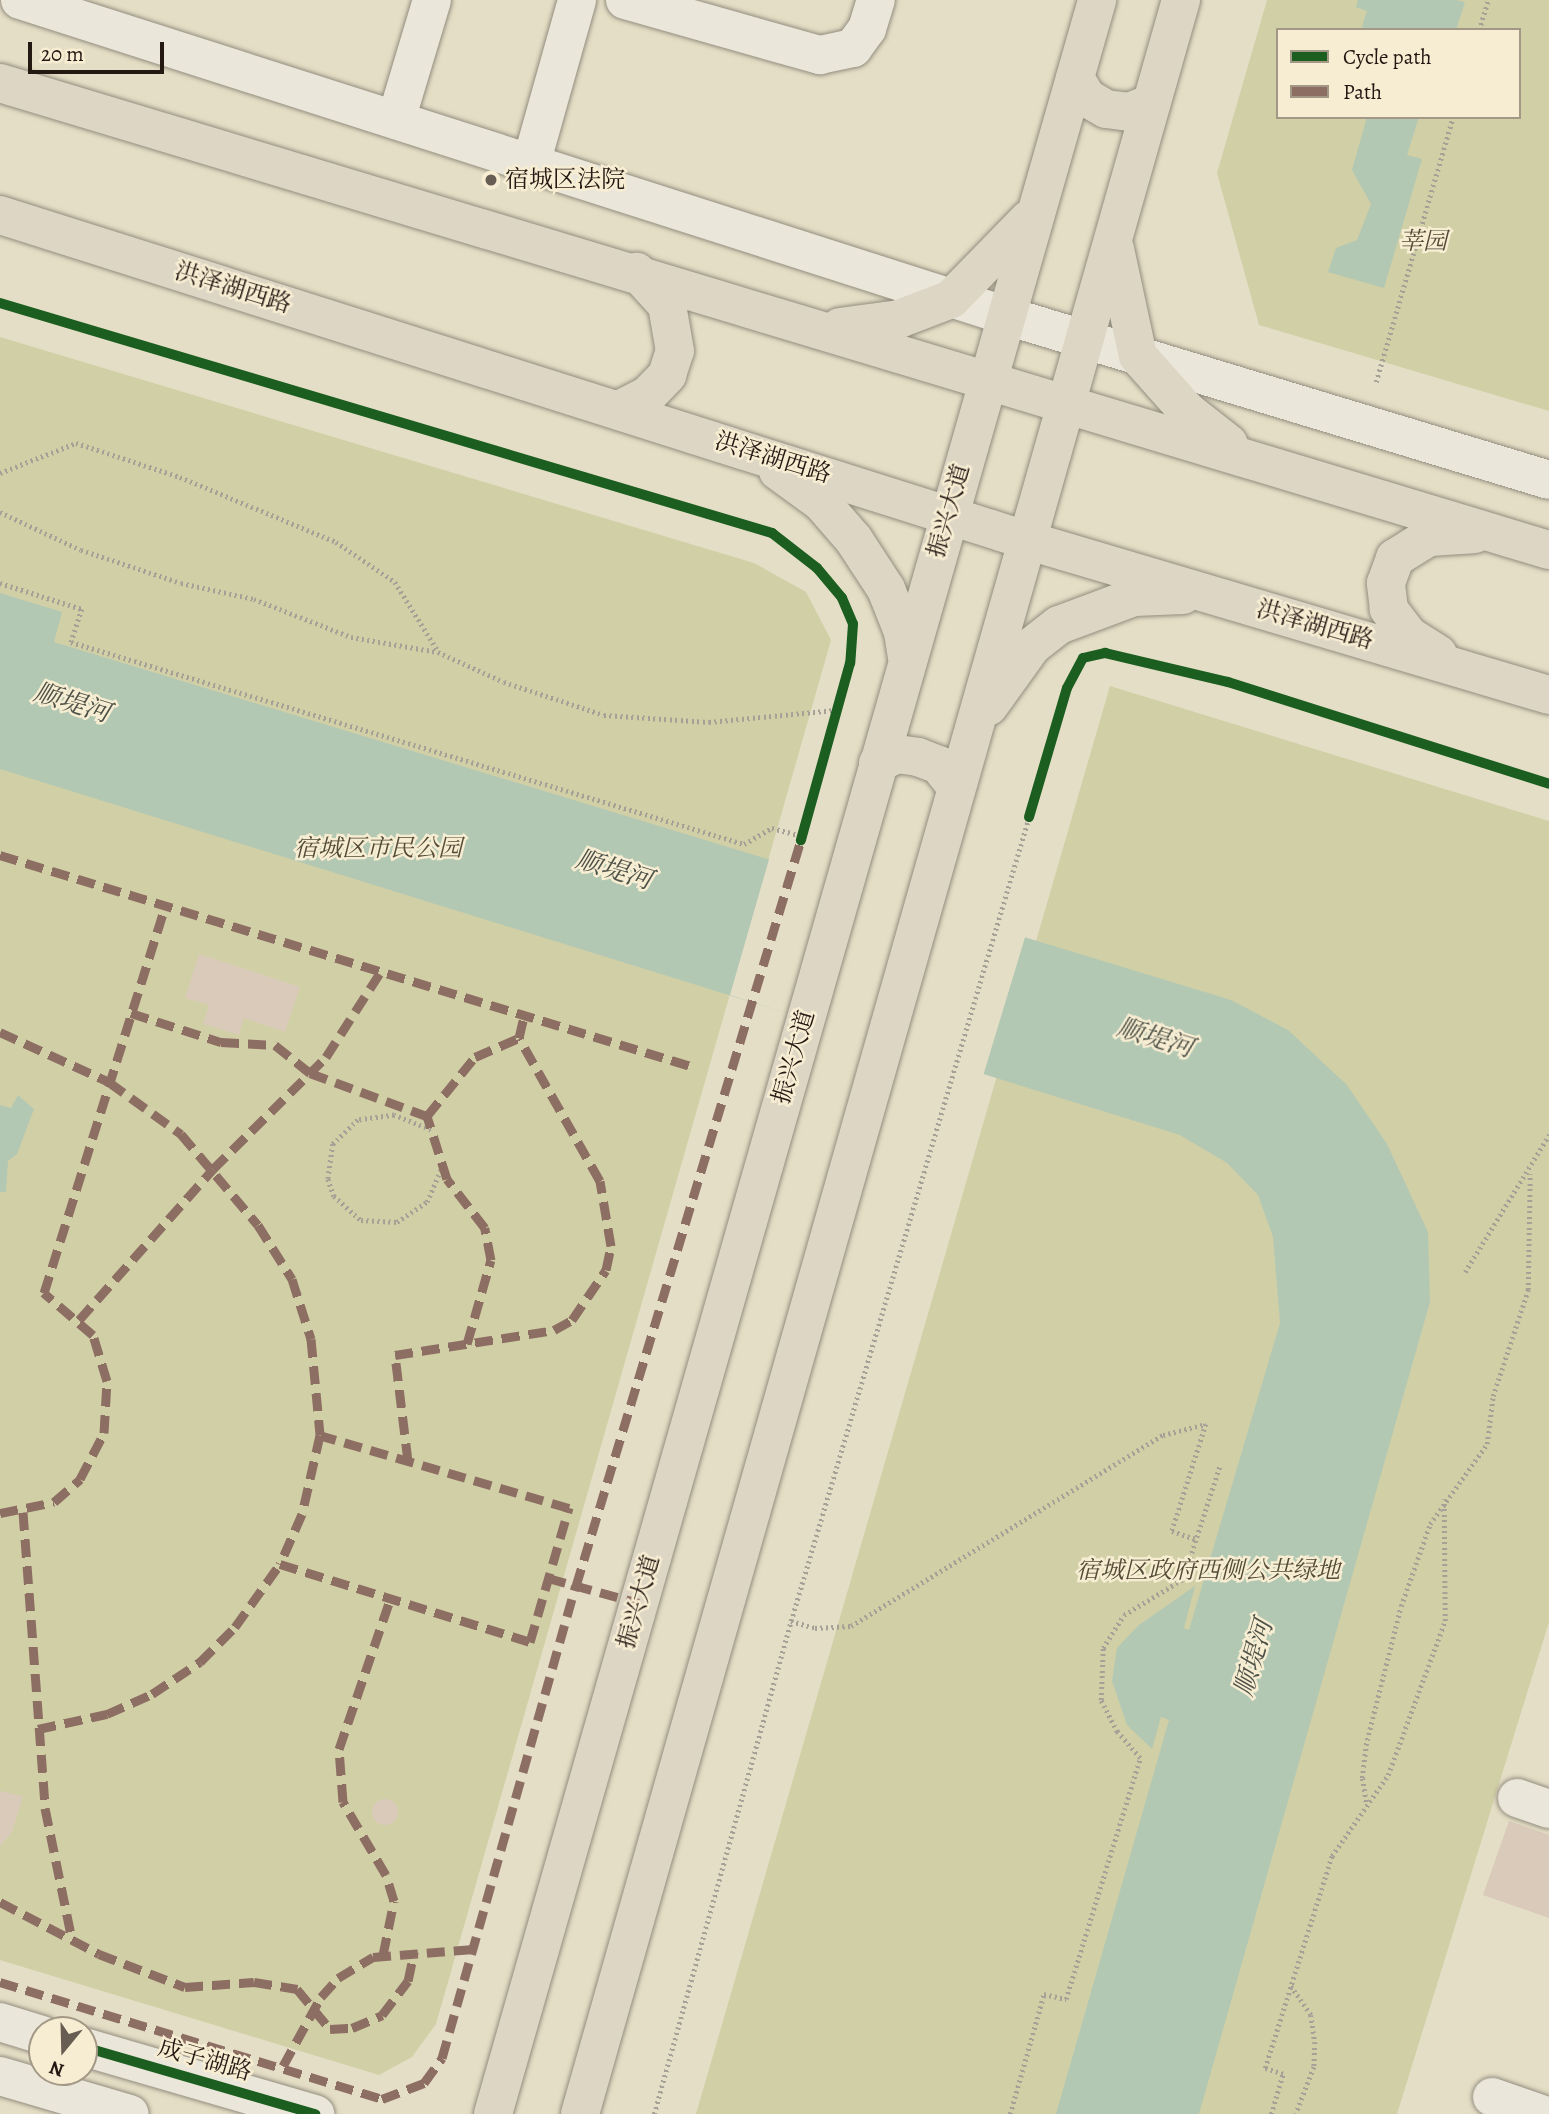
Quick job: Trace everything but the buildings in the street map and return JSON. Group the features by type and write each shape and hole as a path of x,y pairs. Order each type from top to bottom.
{"main road":[{"name":"振兴大道","path":"493,2114 1097,0"},
{"path":"580,2114 1181,0"},
{"path":"1075,78 1087,98 1106,109 1129,112 1151,103"},
{"path":"0,83 989,378 1549,550"},
{"path":"824,329 899,319 951,299 1037,210"},
{"name":"洪泽湖西路","path":"0,215 1026,540 1549,695"},
{"path":"1114,233 1123,305 1138,356 1187,411 1248,458"},
{"path":"619,410 648,395 667,375 675,351 667,305 637,272"},
{"path":"751,451 822,503 854,540 886,589 904,632 907,661"},
{"path":"1460,668 1409,636 1389,609 1386,583 1395,558 1429,537 1494,533"},
{"path":"973,727 1032,646 1059,625 1134,597 1211,594"},
{"path":"878,763 897,754 918,757 939,765 957,787"}],"street":[{"path":"20,0 951,299 1549,480"},
{"path":"396,120 432,0"},
{"path":"531,164 577,0"},
{"path":"625,0 820,55 853,48 867,29 876,0"},
{"path":"0,2022 28,2031"},
{"name":"成子湖路","path":"98,2051 315,2114"},
{"path":"0,2076 130,2114"},
{"path":"1492,2097 1541,2114"}],"path":[{"path":"1480,28 1488,0"},
{"path":"1363,424 1452,119"},
{"path":"0,473 76,443 180,477 346,548 395,582 438,652"},
{"path":"0,512 81,550 181,583 254,599 351,637 438,652 505,682 604,715 709,722 837,710"},
{"path":"0,583 82,609 71,642 744,844 772,828 802,838 805,824"},
{"path":"834,722 841,698"},
{"path":"654,2114 792,1621 1033,804"},
{"path":"431,1130 394,1115 359,1120 333,1144 327,1161 331,1188 345,1210 361,1220 397,1222 426,1202 442,1167"},
{"path":"1465,1272 1530,1174 1549,1136"},
{"path":"1366,1803 1362,1777 1367,1740 1401,1606 1444,1499 1487,1444 1493,1396 1528,1290 1530,1174"},
{"path":"792,1621 815,1628 851,1626 1163,1436 1206,1424 1172,1531 1195,1539"},
{"path":"1010,2114 1044,1994 1066,1999 1140,1758 1117,1732 1101,1700 1103,1648 1124,1615 1183,1579 1220,1465"},
{"path":"1270,2114 1283,2074 1265,2068 1332,1856 1366,1803 1388,1775 1445,1621 1444,1499"},
{"path":"1291,1986 1311,2015 1315,2042 1314,2067 1296,2114"}],"green space":[{"name":"莘园","path":"1267,0 1549,0 1549,411 1259,325 1217,173"},
{"name":"宿城区市民公园","path":"0,337 754,563 806,592 831,640 436,2024 412,2057 379,2075 0,1960"},
{"name":"宿城区政府西侧公共绿地","path":"1110,686 1549,821 1549,1622 1397,2114 696,2114"}],"water":[{"path":"1358,0 1465,2 1457,28 1362,28 1367,11 1356,7"},
{"path":"1366,119 1418,119 1407,155 1422,159 1384,288 1328,272 1336,248 1357,240 1371,204 1352,170"},
{"name":"顺堤河","path":"0,593 62,612 54,642 1231,1000 1288,1030 1347,1085 1387,1144 1428,1232 1430,1302 1199,2114 1056,2114 1169,1720 1161,1717 1152,1749 1127,1725 1112,1681 1117,1648 1139,1625 1195,1586 1184,1628 1189,1630 1280,1323 1273,1237 1258,1195 1227,1163 1180,1135 0,769"},
{"path":"18,1095 34,1109 17,1154 8,1161 6,1192 0,1192 0,1105 11,1108"}],"pier":[{"path":"770,856 1026,934 983,1076 730,995"}],"marked path":[{"path":"0,1982 382,2099 424,2083 442,2058 576,1586 801,840"},
{"path":"0,855 694,1067"},
{"path":"0,1513 54,1502 80,1479 104,1433 107,1381 93,1335 44,1293 165,906"},
{"path":"79,1320 213,1169 326,1057 380,973"},
{"path":"131,1013 221,1042 275,1045 310,1073 427,1116"},
{"path":"408,1461 395,1355 554,1330 572,1320 606,1270 611,1246 600,1181 519,1038 524,1017"},
{"path":"0,1032 109,1082 181,1134 258,1225 292,1279 311,1339 320,1435 302,1514 280,1564"},
{"path":"467,1344 491,1260 485,1228 447,1179 427,1116 475,1057 519,1038"},
{"path":"38,1729 107,1714 152,1694 200,1662 235,1627 280,1564 530,1642 569,1508 320,1435"},
{"path":"23,1512 45,1808 72,1939"},
{"path":"548,1578 639,1603"},
{"path":"383,1955 394,1901 386,1875 343,1802 339,1749 390,1600"},
{"path":"0,1902 99,1954 185,1987 254,1982 297,1989 330,2029 352,2028 382,2015 408,1981 414,1952"},
{"path":"283,2066 321,1997 338,1978 373,1957 474,1949"}],"cycle path":[{"path":"0,303 772,533 817,568 842,598 853,624 850,663 801,840"},
{"path":"1029,817 1067,688 1083,658 1105,653 1228,682 1549,784"},
{"path":"98,2051 315,2114"}],"place":[{"name":"宿城区法院","path":"491,180"}]}
